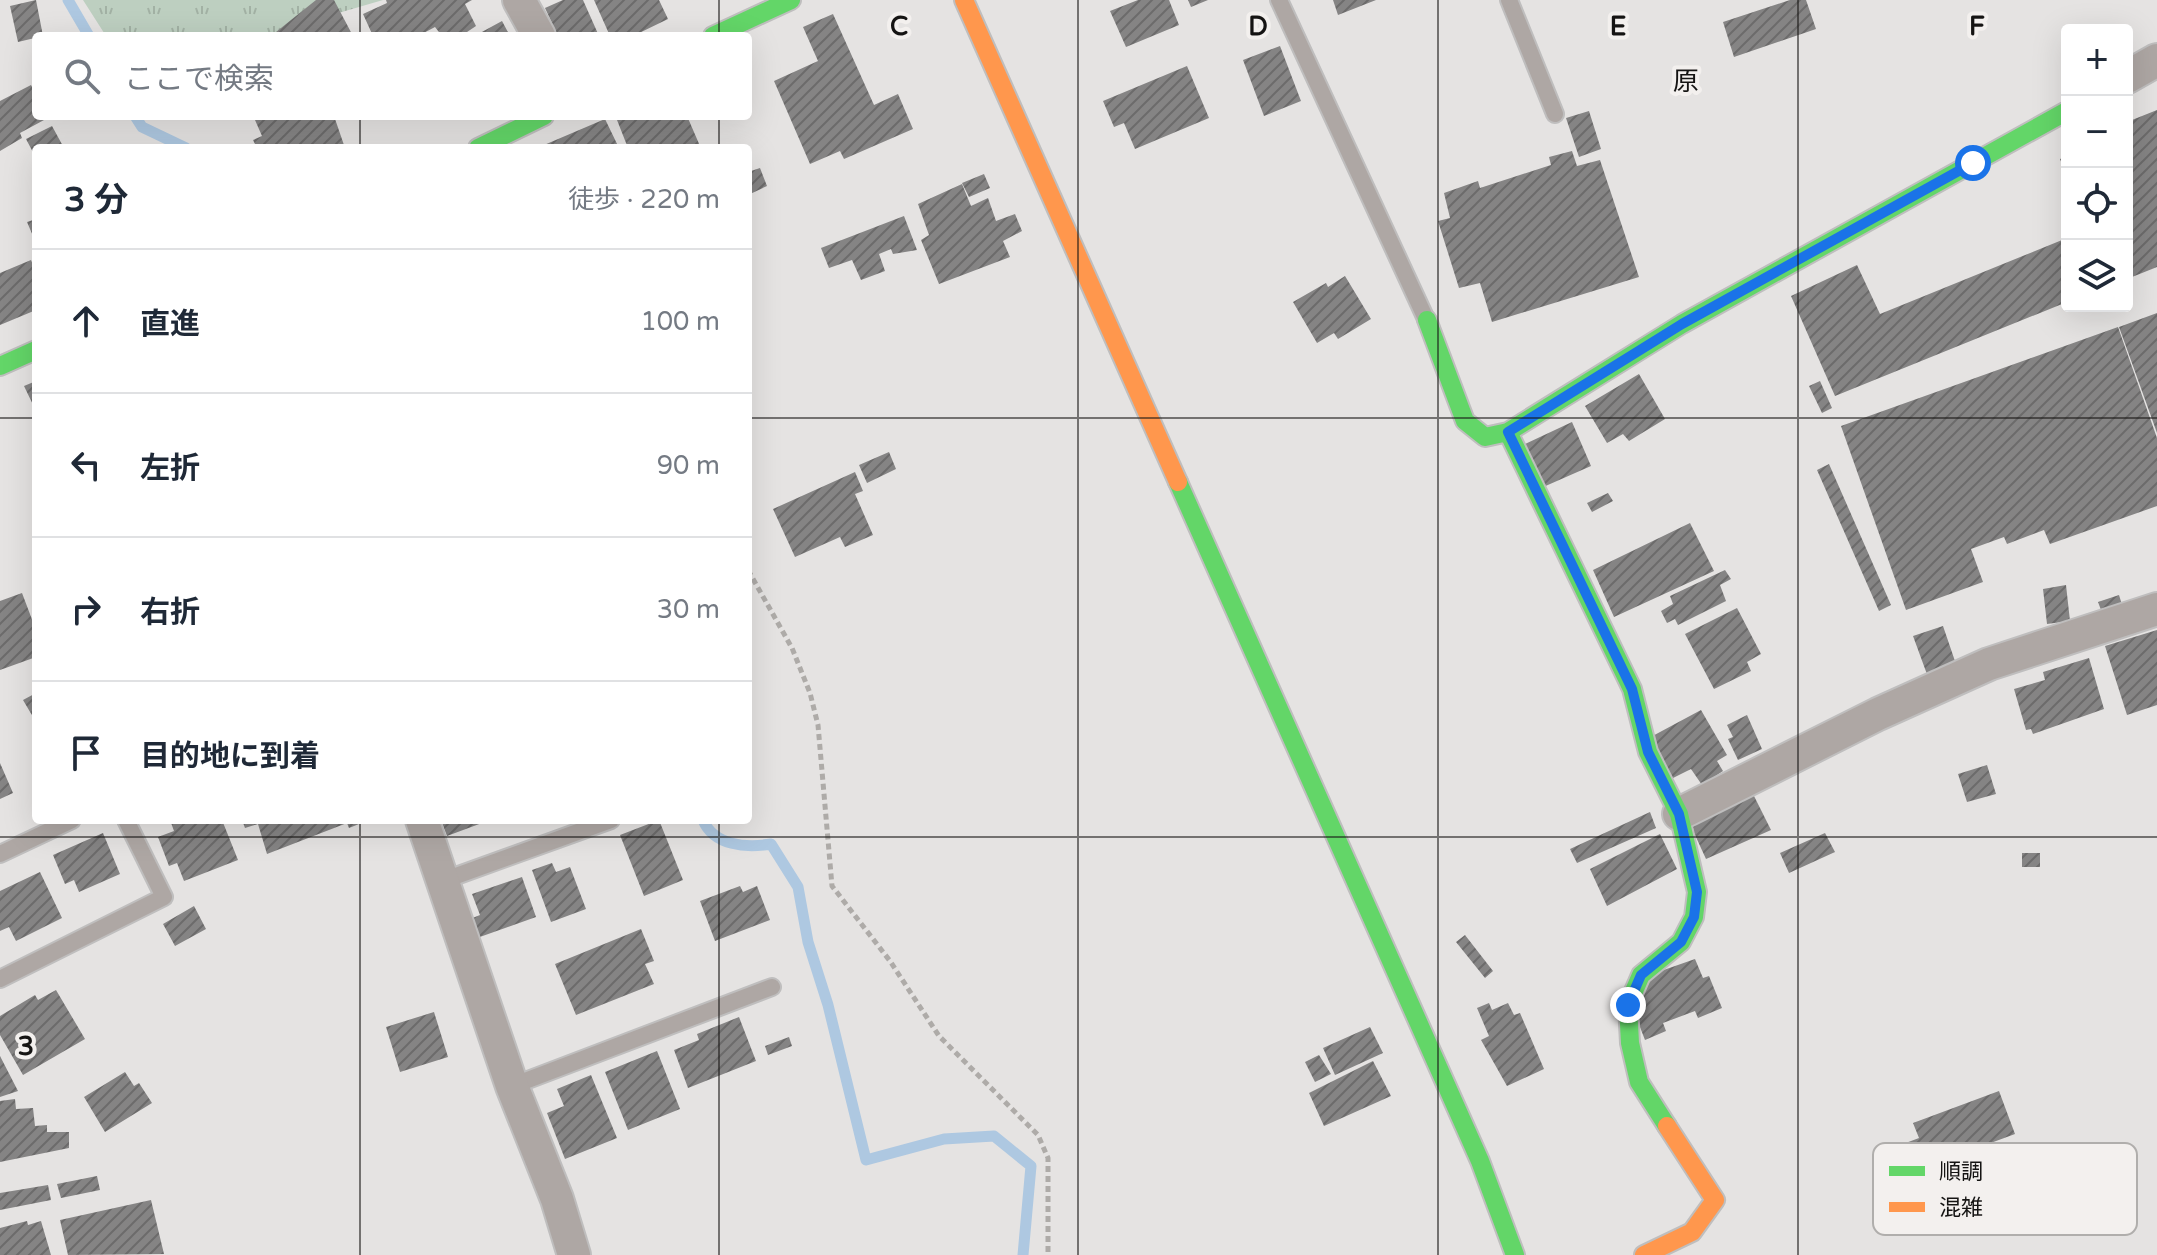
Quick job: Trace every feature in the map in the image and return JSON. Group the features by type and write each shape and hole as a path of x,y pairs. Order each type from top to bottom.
{"street":[{"path":"519,0 537,32"},
{"path":"722,32 791,0"},
{"path":"964,0 1480,1161 1515,1255"},
{"path":"2133,74 2157,60"},
{"path":"1427,320 1465,421 1485,437 1508,432 1682,324 2061,114"},
{"path":"486,144 536,120"},
{"path":"0,366 32,352"},
{"path":"1508,432 1632,689 1648,752 1679,814 1697,892 1694,917 1681,942 1641,975 1628,1005 1630,1043 1639,1082 1715,1200 1692,1232 1644,1255"},
{"path":"1679,814 1878,714 1989,664 2157,609"},
{"path":"423,824 512,1086 557,1199 574,1255"}],"lane":[{"path":"1279,0 1427,320"},
{"path":"1509,0 1555,114"},
{"path":"0,854 64,824"},
{"path":"0,979 164,897 128,824"},
{"path":"442,881 600,824"},
{"path":"512,1086 772,987"}],"path":[{"path":"752,577 792,648 810,693 823,766 832,886 890,961 939,1036 1038,1135 1048,1158 1048,1255"}],"green space":[{"path":"83,0 383,0 335,14 298,32 103,32"}],"building":[{"path":"36,0 42,32 32,32 32,39 18,42 10,6"},
{"path":"316,0 334,0 351,32 276,32"},
{"path":"386,0 472,0 465,4 476,26 467,32 439,32 435,27 426,32 371,32 363,14 387,3"},
{"path":"563,0 583,0 597,32 556,32 545,8"},
{"path":"594,0 659,0 668,19 641,32 608,32"},
{"path":"1138,0 1169,0 1179,25 1126,47 1110,11"},
{"path":"1188,0 1208,0 1191,7"},
{"path":"1333,0 1376,0 1338,15"},
{"path":"1790,0 1806,0 1816,29 1734,57 1723,22"},
{"path":"833,14 874,105 898,94 913,129 844,159 840,151 810,164 774,81 818,61 803,27"},
{"path":"502,21 508,32 482,32"},
{"path":"1280,46 1301,101 1264,116 1243,60"},
{"path":"1187,66 1209,118 1135,149 1124,123 1114,127 1103,101"},
{"path":"31,85 32,120 44,120 20,133 22,138 0,151 0,101"},
{"path":"2157,110 2157,267 2133,277 2133,168 2133,120"},
{"path":"1589,111 1601,149 1579,157 1566,118"},
{"path":"255,120 335,120 344,144 255,144 253,140 262,136"},
{"path":"605,120 617,144 546,144"},
{"path":"617,120 689,120 699,144 626,144"},
{"path":"52,126 62,144 32,144 32,150 26,139"},
{"path":"1572,151 1577,166 1600,160 1639,277 1492,322 1480,283 1459,288 1438,221 1450,218 1444,193 1478,181 1480,188 1551,165 1549,157"},
{"path":"760,168 767,186 752,193 752,171"},
{"path":"984,174 990,188 969,197 962,183"},
{"path":"962,184 971,206 988,198 996,221 1015,214 1022,231 1003,241 1010,257 939,284 921,240 929,235 918,204"},
{"path":"904,216 917,250 893,254 891,249 879,254 885,271 861,280 852,260 829,268 821,248"},
{"path":"2061,240 2061,304 1835,396 1791,296 1857,265 1880,314"},
{"path":"31,260 32,262 32,312 0,325 0,273"},
{"path":"1345,276 1371,319 1338,339 1334,333 1317,343 1293,302"},
{"path":"2157,313 2157,433 2119,327"},
{"path":"2118,327 2157,438 2157,506 2050,544 2044,530 2007,544 2004,537 1971,549 1983,582 1906,610 1841,426"},
{"path":"1639,374 1665,419 1629,441 1623,434 1607,443 1585,406"},
{"path":"1820,381 1832,408 1822,413 1809,386"},
{"path":"32,383 32,403 24,386"},
{"path":"1572,422 1591,466 1541,488 1523,445"},
{"path":"889,452 896,469 867,483 859,465"},
{"path":"1829,464 1891,605 1879,611 1817,470"},
{"path":"855,472 863,491 855,494 873,535 845,547 840,537 795,557 773,509"},
{"path":"1608,493 1613,501 1592,512 1587,503"},
{"path":"1690,523 1714,571 1614,617 1593,570"},
{"path":"1725,570 1731,579 1720,585 1726,601 1678,625 1675,619 1667,623 1661,611 1673,604 1670,596"},
{"path":"2066,585 2070,621 2047,624 2043,589"},
{"path":"22,593 32,619 32,658 0,670 0,601"},
{"path":"2119,595 2124,611 2104,618 2098,602"},
{"path":"1737,608 1761,654 1747,662 1751,671 1714,689 1685,634"},
{"path":"1943,626 1957,667 1928,677 1913,636"},
{"path":"2157,630 2157,705 2127,715 2105,646"},
{"path":"2089,658 2104,709 2033,734 2031,729 2026,730 2014,689 2045,680 2043,672"},
{"path":"32,695 32,715 23,700"},
{"path":"1701,710 1727,755 1717,761 1723,771 1702,785 1691,769 1671,779 1647,739"},
{"path":"1747,715 1762,749 1738,760 1728,739 1733,737 1727,725"},
{"path":"0,763 13,793 0,799"},
{"path":"1987,765 1996,794 1967,802 1958,774"},
{"path":"1753,794 1771,830 1706,859 1690,824"},
{"path":"1650,812 1656,828 1577,863 1570,849"},
{"path":"171,824 224,824 238,860 184,881 177,863 169,866 158,837 174,831"},
{"path":"258,824 344,824 267,854"},
{"path":"442,824 479,824 447,836"},
{"path":"649,824 661,824 683,880 644,896 620,835"},
{"path":"103,833 120,874 79,892 74,880 65,884 53,855"},
{"path":"1825,833 1835,852 1789,873 1780,853"},
{"path":"1660,834 1677,869 1607,906 1590,869"},
{"path":"2022,853 2040,853 2040,867 2022,867"},
{"path":"552,863 556,872 570,867 586,909 551,922 532,870"},
{"path":"40,872 62,918 16,941 9,927 0,931 0,891"},
{"path":"522,877 536,917 477,938 470,919 480,915 472,894"},
{"path":"740,886 743,892 757,886 770,920 715,941 700,901"},
{"path":"194,906 206,929 175,946 163,924"},
{"path":"641,929 654,961 645,964 654,984 576,1015 555,964"},
{"path":"1465,935 1493,971 1485,978 1456,942"},
{"path":"1695,959 1703,978 1709,976 1722,1008 1698,1018 1695,1011 1663,1023 1666,1031 1645,1040 1631,1004 1658,972"},
{"path":"56,990 85,1039 23,1075 0,1035 0,1016 35,995 38,1000"},
{"path":"1489,1003 1492,1010 1508,1003 1514,1015 1520,1013 1544,1069 1507,1086 1481,1040 1489,1036 1477,1008"},
{"path":"434,1012 448,1057 400,1072 386,1027"},
{"path":"739,1017 756,1061 688,1088 674,1050 699,1040 697,1034"},
{"path":"1370,1027 1383,1053 1335,1075 1323,1048"},
{"path":"789,1037 792,1046 768,1055 765,1046"},
{"path":"657,1051 680,1109 628,1130 605,1072"},
{"path":"1319,1055 1331,1074 1315,1082 1305,1062"},
{"path":"0,1056 18,1091 0,1097"},
{"path":"1373,1061 1391,1096 1324,1126 1309,1093"},
{"path":"125,1072 134,1086 139,1083 152,1103 105,1132 84,1097"},
{"path":"591,1075 617,1138 565,1159 547,1113 564,1106 557,1089"},
{"path":"1999,1091 2015,1134 1991,1143 1906,1143 1919,1138 1913,1123"},
{"path":"15,1099 16,1109 33,1108 35,1126 47,1125 47,1132 69,1132 69,1148 0,1162 0,1101"},
{"path":"97,1176 100,1190 61,1198 57,1184"},
{"path":"48,1185 51,1200 0,1210 0,1193"},
{"path":"151,1200 164,1254 68,1255 60,1220"},
{"path":"27,1221 28,1225 41,1221 51,1255 0,1255 0,1228"}],"waterway":[{"path":"68,0 87,32"},
{"path":"138,120 142,127 178,144"},
{"path":"705,824 715,835 732,843 751,846 771,844 798,887 808,942 828,1005 866,1160 944,1139 994,1136 1031,1166 1023,1255"}],"traffic: fast":[{"path":"722,32 791,0"},
{"path":"1508,432 1682,324 2061,114"},
{"path":"486,144 536,120"},
{"path":"1427,320 1465,421 1485,437 1508,432 1632,689 1648,752 1679,814 1697,892 1694,917 1681,942 1641,975 1628,1005 1630,1043 1639,1082 1667,1126"},
{"path":"0,366 32,352"},
{"path":"1178,482 1480,1161 1515,1255"}],"traffic: slow":[{"path":"964,0 1178,482"},
{"path":"1644,1255 1692,1232 1715,1200 1667,1126"}],"district":[{"name":"原","path":"1686,81"}],"route":[{"path":"1628,1005 1641,975 1681,942 1694,917 1697,892 1679,814 1648,752 1632,689 1508,432 1682,324 1973,163"}]}
